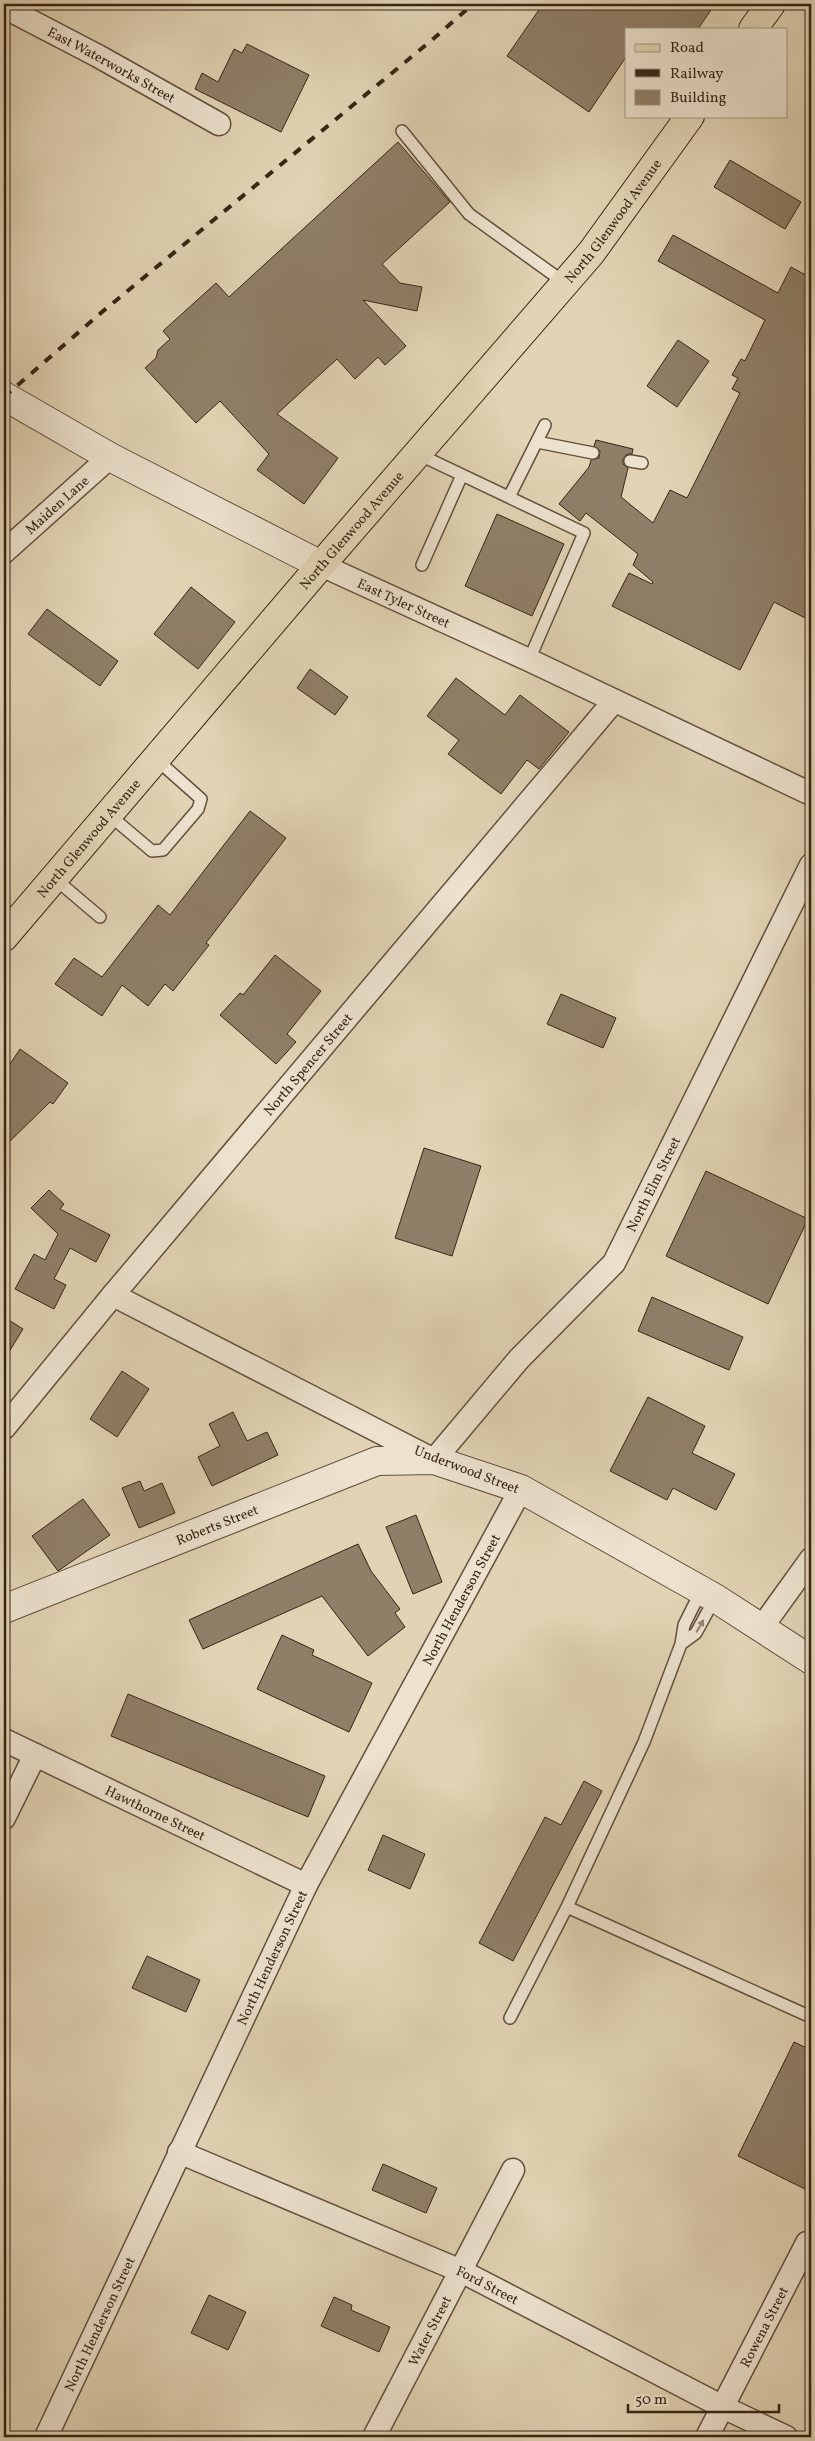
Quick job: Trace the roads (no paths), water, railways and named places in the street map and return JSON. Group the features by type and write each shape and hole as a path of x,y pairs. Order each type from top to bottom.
{"main road":[{"path":"754,28 771,4"},
{"name":"North Glenwood Avenue","path":"4,937 321,565 591,253 689,118"}],"street":[{"name":"East Waterworks Street","path":"4,7 98,56 218,124"},
{"name":"East Tyler Street","path":"4,396 110,457 321,565 529,660 811,794"},
{"name":"Maiden Lane","path":"4,552 110,457"},
{"name":"North Spencer Street","path":"4,1428 113,1295 614,701"},
{"name":"North Elm Street","path":"434,1460 519,1359 614,1262 811,865"},
{"name":"Underwood Street","path":"113,1295 434,1460 521,1489 708,1594 811,1660"},
{"name":"Roberts Street","path":"4,1609 377,1461 434,1460"},
{"name":"North Henderson Street","path":"46,2437 306,1885 521,1489"},
{"path":"762,1627 811,1559"},
{"name":"Hawthorne Street","path":"4,1740 306,1885"},
{"path":"4,1818 35,1755"},
{"name":"Ford Street","path":"179,2152 460,2271 723,2407 786,2437"},
{"name":"Water Street","path":"374,2437 513,2170"},
{"name":"Rowena Street","path":"707,2437 806,2243"}],"lane":[{"path":"402,131 469,214 565,283"},
{"path":"509,497 545,425"},
{"path":"537,442 593,453"},
{"path":"418,454 584,533 529,660"},
{"path":"630,461 642,463"},
{"path":"422,565 462,475"},
{"path":"108,814 152,851 162,850 168,844 198,809 201,798 156,758"},
{"path":"54,878 100,917"},
{"path":"681,1644 696,1633 708,1594"},
{"path":"510,2018 567,1907 644,1742 681,1644 684,1625 708,1594"},
{"path":"567,1907 811,2017"}],"railway":[{"path":"4,397 102,312 432,40 473,4"}]}
